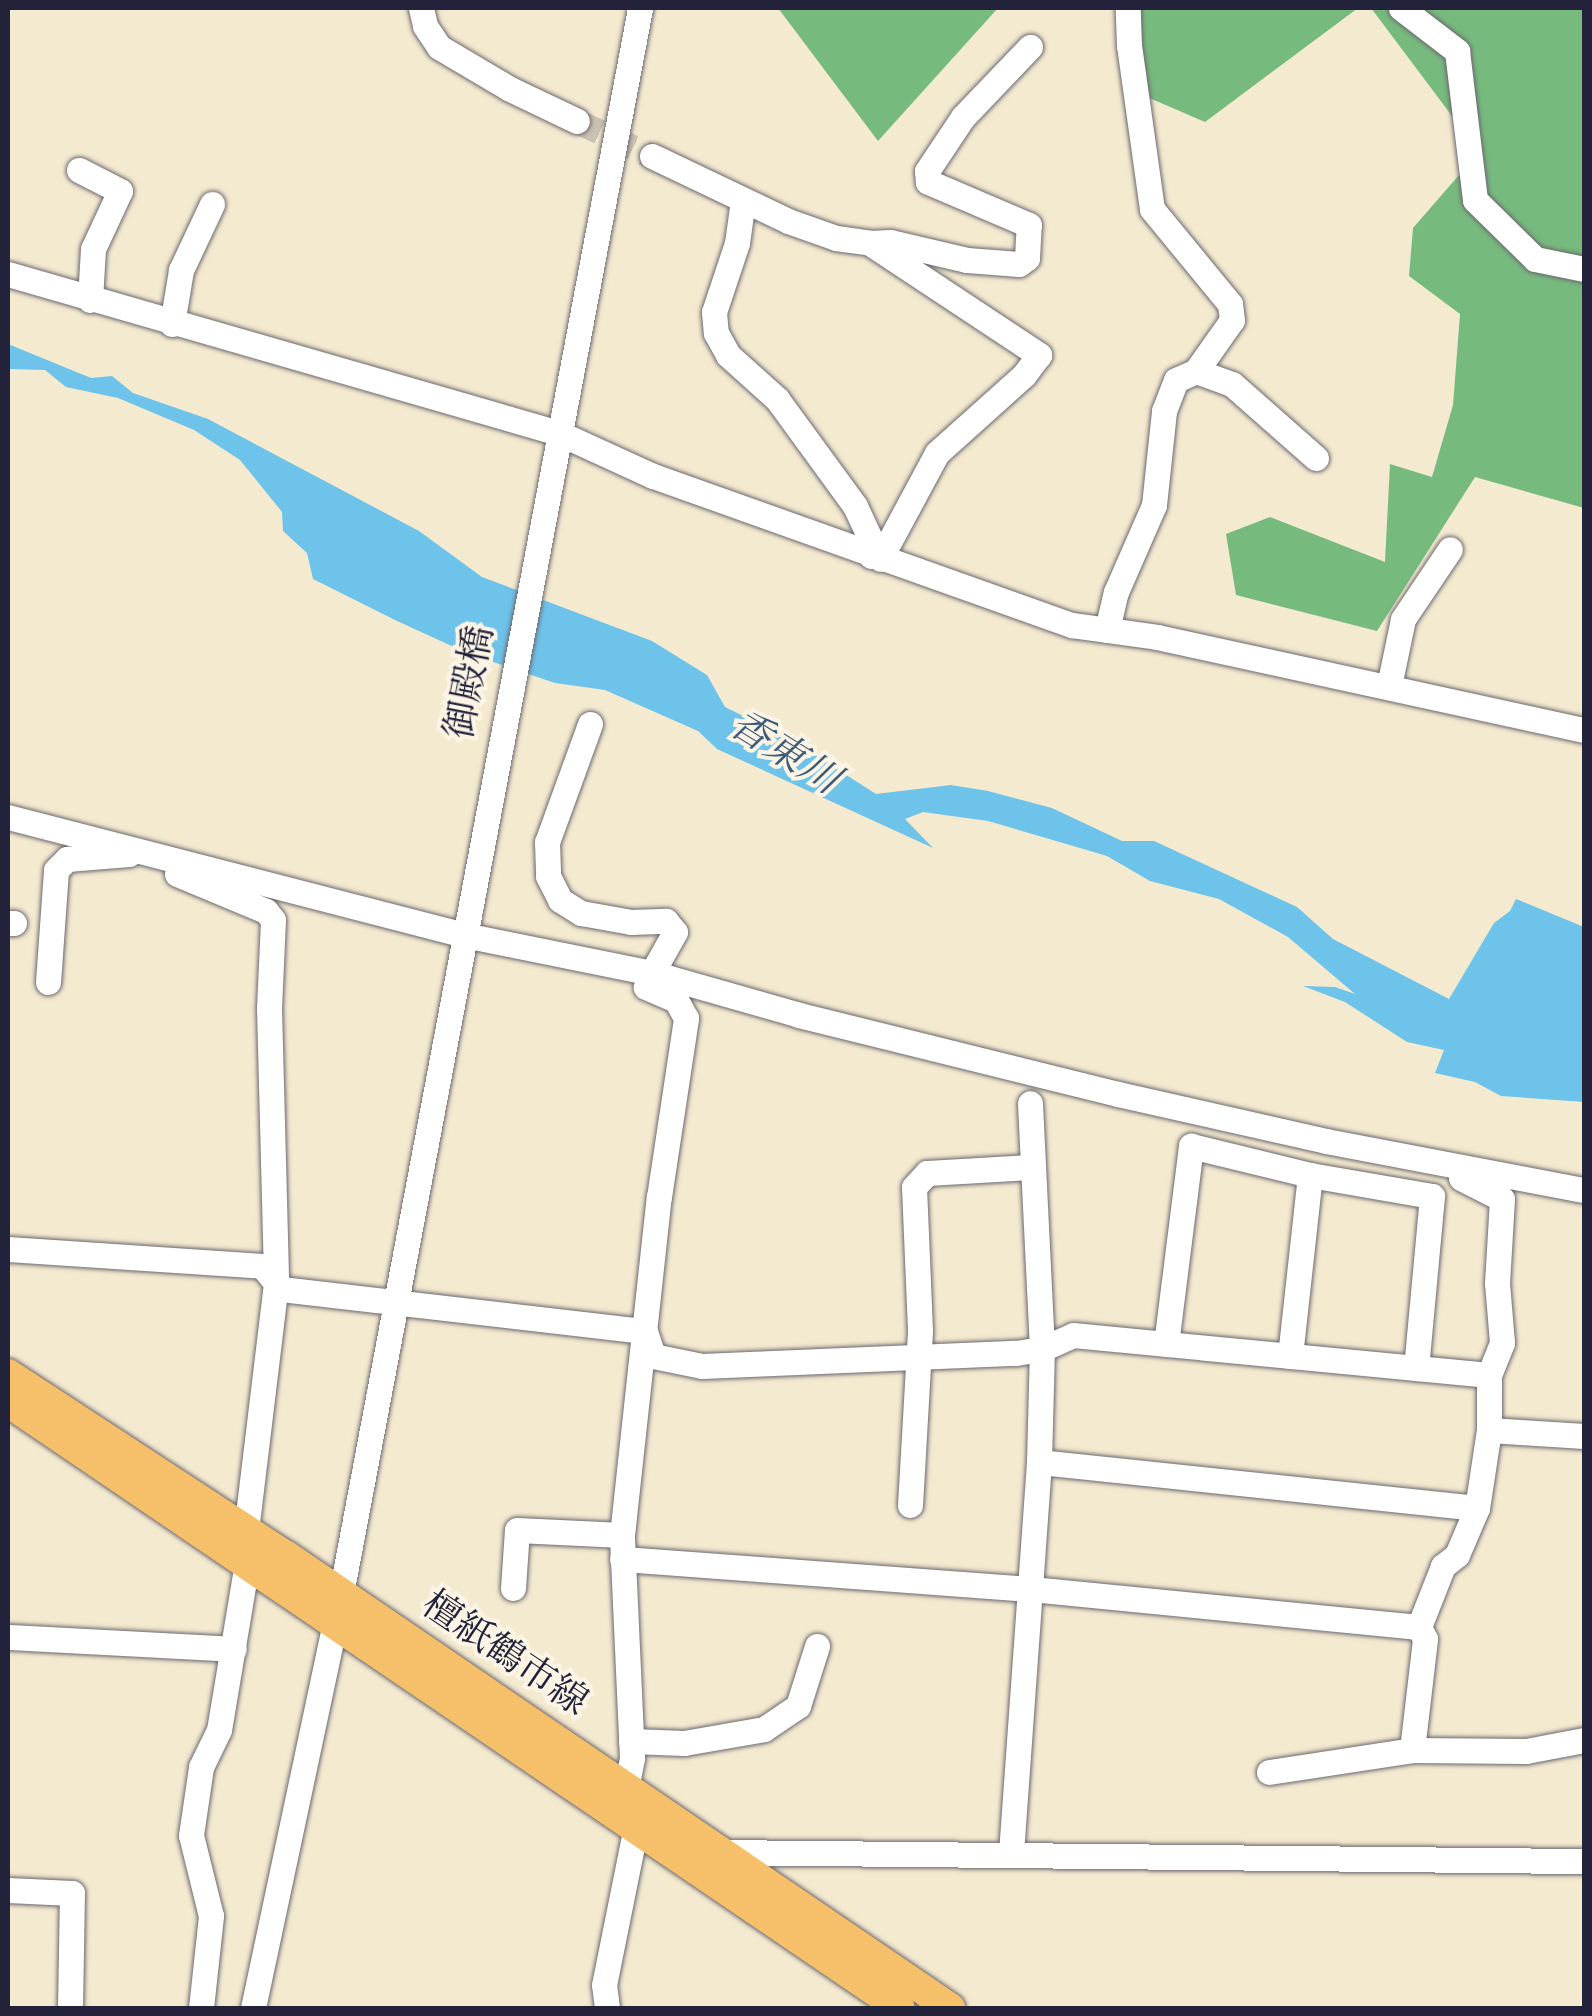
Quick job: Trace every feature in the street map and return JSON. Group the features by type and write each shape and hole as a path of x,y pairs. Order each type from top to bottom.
{"main road":[{"name":"檀紙鶴市線","path":"8,1374 246,1530 338,1608 636,1827 900,2008"},
{"name":"檀紙鶴市線","path":"8,1402 247,1562 338,1608 626,1788 950,2008"}],"street":[{"path":"421,8 425,26 439,46 510,89 578,121"},
{"name":"御殿橋","path":"253,2008 338,1608 640,8"},
{"path":"1107,630 1116,592 1154,504 1164,411 1176,380 1196,371 1232,320 1230,304 1152,210 1129,46 1128,8"},
{"path":"1401,8 1457,51 1475,200 1534,259 1584,269"},
{"path":"652,156 743,200 836,238 890,242 967,260 1018,264 1027,258 1029,225 928,182 927,171 963,117 1030,47"},
{"path":"79,170 120,190 93,249 90,300"},
{"path":"743,200 737,243 714,312 716,333 728,355 777,399 855,506 875,558"},
{"path":"172,324 180,270 212,204"},
{"path":"870,243 1039,354 1024,375 936,453 875,558"},
{"path":"8,274 558,442 1007,606 1072,626 1389,686 1584,730"},
{"path":"1196,371 1232,384 1316,458"},
{"path":"1389,686 1403,619 1450,549"},
{"path":"590,724 548,842 548,876 560,900 581,912 631,922 666,922 676,932 640,972 636,983 676,1000 686,1018 659,1197 622,1547 631,1741 626,1788"},
{"path":"8,817 1118,1094 1584,1190"},
{"path":"48,982 56,870 67,859 141,851 162,868 266,910 273,920 269,1008 276,1283 246,1530"},
{"path":"1011,1853 1032,1589 1042,1350 1030,1103"},
{"path":"1166,1344 1191,1146 1310,1176 1432,1196 1416,1368"},
{"path":"1412,1750 1425,1639 1419,1627 1443,1566 1458,1555 1478,1508 1489,1430 1490,1375 1502,1343 1496,1283 1502,1200 1458,1178 1453,1165"},
{"path":"910,1505 917,1358 914,1187 927,1172 1031,1167"},
{"path":"1290,1356 1310,1176"},
{"path":"8,1249 95,1257 194,1258 262,1266 281,1289 645,1331"},
{"path":"645,1331 653,1356 702,1366 1042,1350 1073,1336 1490,1375"},
{"path":"1489,1430 1584,1436"},
{"path":"1039,1462 1478,1508"},
{"path":"513,1588 517,1530 622,1547 1419,1627"},
{"path":"201,2008 211,1916 191,1836 201,1766 218,1730 247,1562"},
{"path":"8,1637 234,1649"},
{"path":"631,1741 684,1743 764,1729 798,1706 817,1646"},
{"path":"1268,1772 1412,1750 1526,1751 1584,1740"},
{"path":"607,2008 604,1985 636,1827"},
{"path":"668,1850 1584,1861"},
{"path":"8,1890 72,1893 70,2008"}],"green space":[{"path":"778,8 998,8 878,141"},
{"path":"1136,8 1358,8 1205,122 1147,97"},
{"path":"1371,8 1584,8 1584,508 1475,477 1377,631 1236,595 1226,534 1270,517 1385,562 1390,464 1432,477 1453,405 1460,314 1409,276 1413,228 1479,152"}],"water":[{"name":"香東川","path":"8,344 91,378 112,376 133,393 208,419 419,531 482,577 652,641 707,675 725,707 790,739 876,794 951,785 988,791 1052,808 1122,841 1154,841 1297,907 1333,939 1449,999 1494,923 1510,911 1516,899 1584,927 1584,1102 1501,1096 1475,1082 1435,1073 1444,1050 1407,1042 1345,1002 1303,986 1335,987 1355,994 1288,937 1219,899 1150,881 1107,856 988,821 923,812 905,819 933,848 717,749 698,731 605,690 555,683 467,653 395,620 313,579 307,553 283,531 282,512 240,460 194,430 118,398 66,387 45,370 8,369"}],"tunnel":[{"path":"577,121 652,156"}]}
